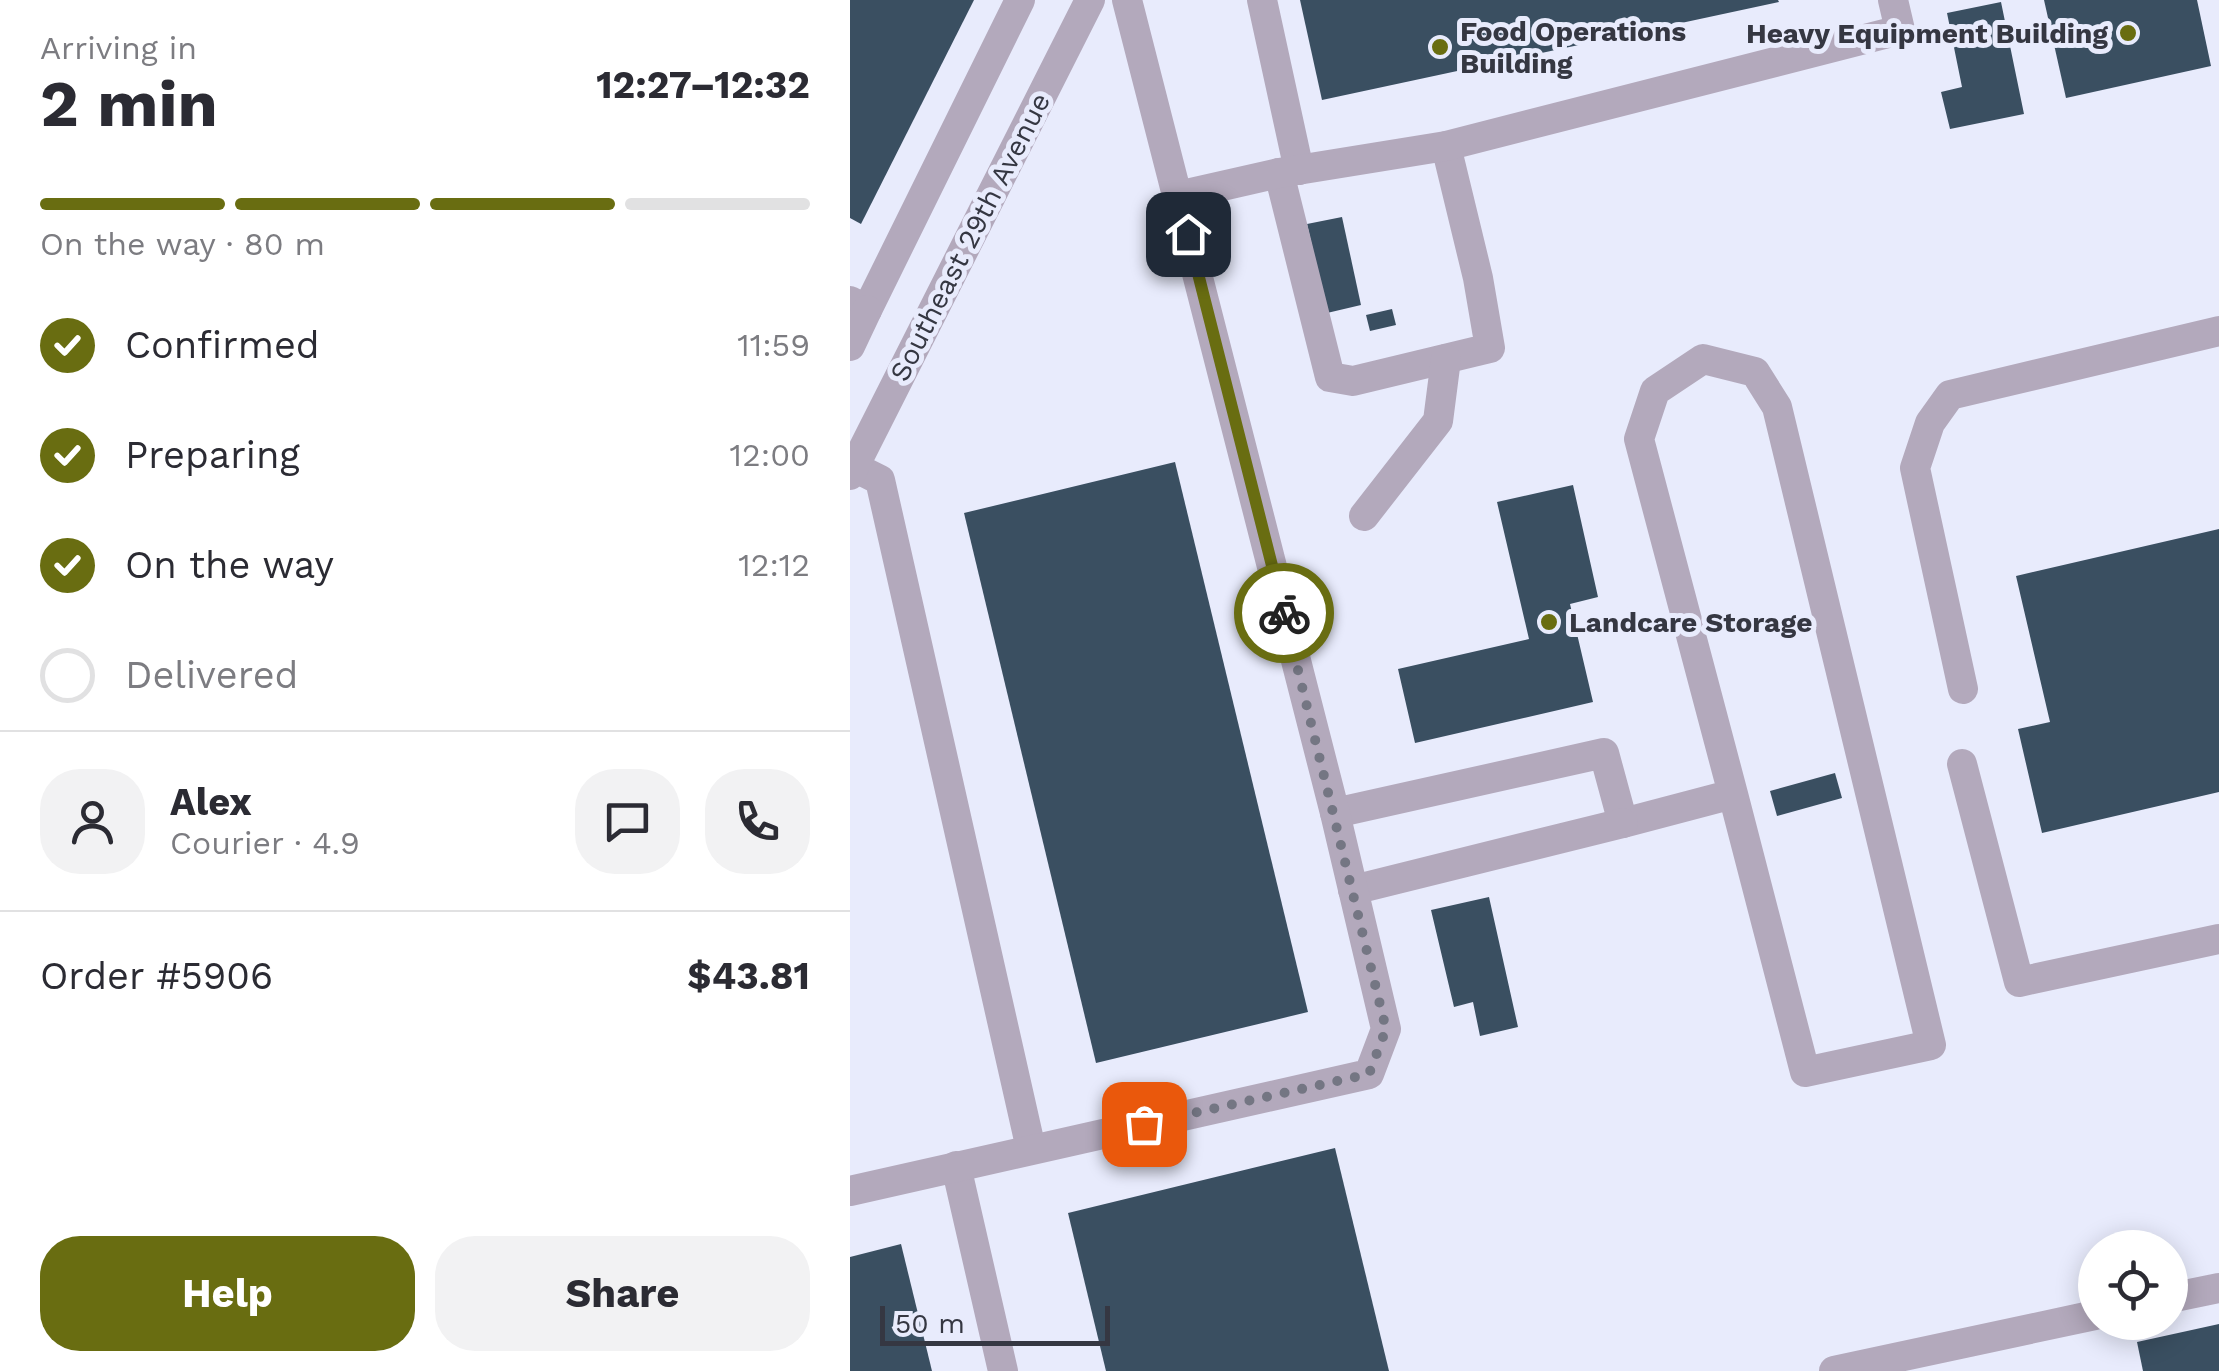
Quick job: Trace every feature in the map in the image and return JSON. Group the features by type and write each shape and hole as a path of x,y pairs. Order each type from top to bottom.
{"street":[{"path":"850,346 859,306 1020,0"},
{"name":"Southeast 29th Avenue","path":"852,471 1090,0"},
{"path":"850,1191 1369,1074 1386,1029 1335,813 1127,0"},
{"path":"1262,0 1289,172 1330,377 1353,381 1490,348 1478,278 1446,146"},
{"path":"1178,196 1289,172 1446,146 1900,30 1893,0"},
{"path":"1962,689 1915,468 1930,423 1950,395 2219,331"},
{"path":"1703,358 1755,372 1778,407 1931,1045 1805,1072 1733,794 1639,439 1656,391 1703,358"},
{"path":"1364,516 1438,421 1446,359"},
{"path":"852,471 880,480 1032,1149"},
{"path":"1335,813 1604,753 1623,823"},
{"path":"1962,764 2019,982 2219,939"},
{"path":"1352,890 1733,794"},
{"path":"956,1166 1003,1371"},
{"path":"2188,1294 2219,1288"},
{"path":"1834,1371 2078,1318"}],"building":[{"path":"850,0 974,0 861,224 850,218"},
{"name":"Food Operations Building","path":"1300,0 1778,0 1779,2 1322,100"},
{"name":"Heavy Equipment Building","path":"2044,0 2197,0 2211,66 2066,98"},
{"path":"2001,2 2024,114 1950,129 1941,92 1962,87 1947,13"},
{"path":"1342,217 1361,305 1327,313 1307,224"},
{"path":"1392,309 1396,325 1370,331 1366,315"},
{"path":"1175,462 1308,1012 1096,1063 964,513"},
{"name":"Landcare Storage","path":"1573,485 1598,597 1570,604 1593,702 1415,743 1398,669 1529,639 1497,502"},
{"path":"2219,529 2219,792 2042,833 2018,729 2050,722 2016,576"},
{"path":"1835,773 1842,798 1777,816 1770,791"},
{"path":"1489,897 1518,1027 1480,1036 1473,1002 1454,1007 1431,910"},
{"path":"1335,1148 1389,1371 1106,1371 1068,1213"},
{"path":"901,1244 932,1371 850,1371 850,1257"},
{"path":"2219,1324 2219,1371 2143,1371 2137,1342 2188,1340 2188,1331"}],"way so far":[{"path":"1144,1124 1369,1074 1386,1029 1284,613"}],"place":[{"name":"Heavy Equipment Building","path":"2128,33"},
{"name":"Food Operations Building","path":"1440,47"},
{"name":"Landcare Storage","path":"1549,622"}],"route":[{"path":"1188,234 1284,613"}]}
